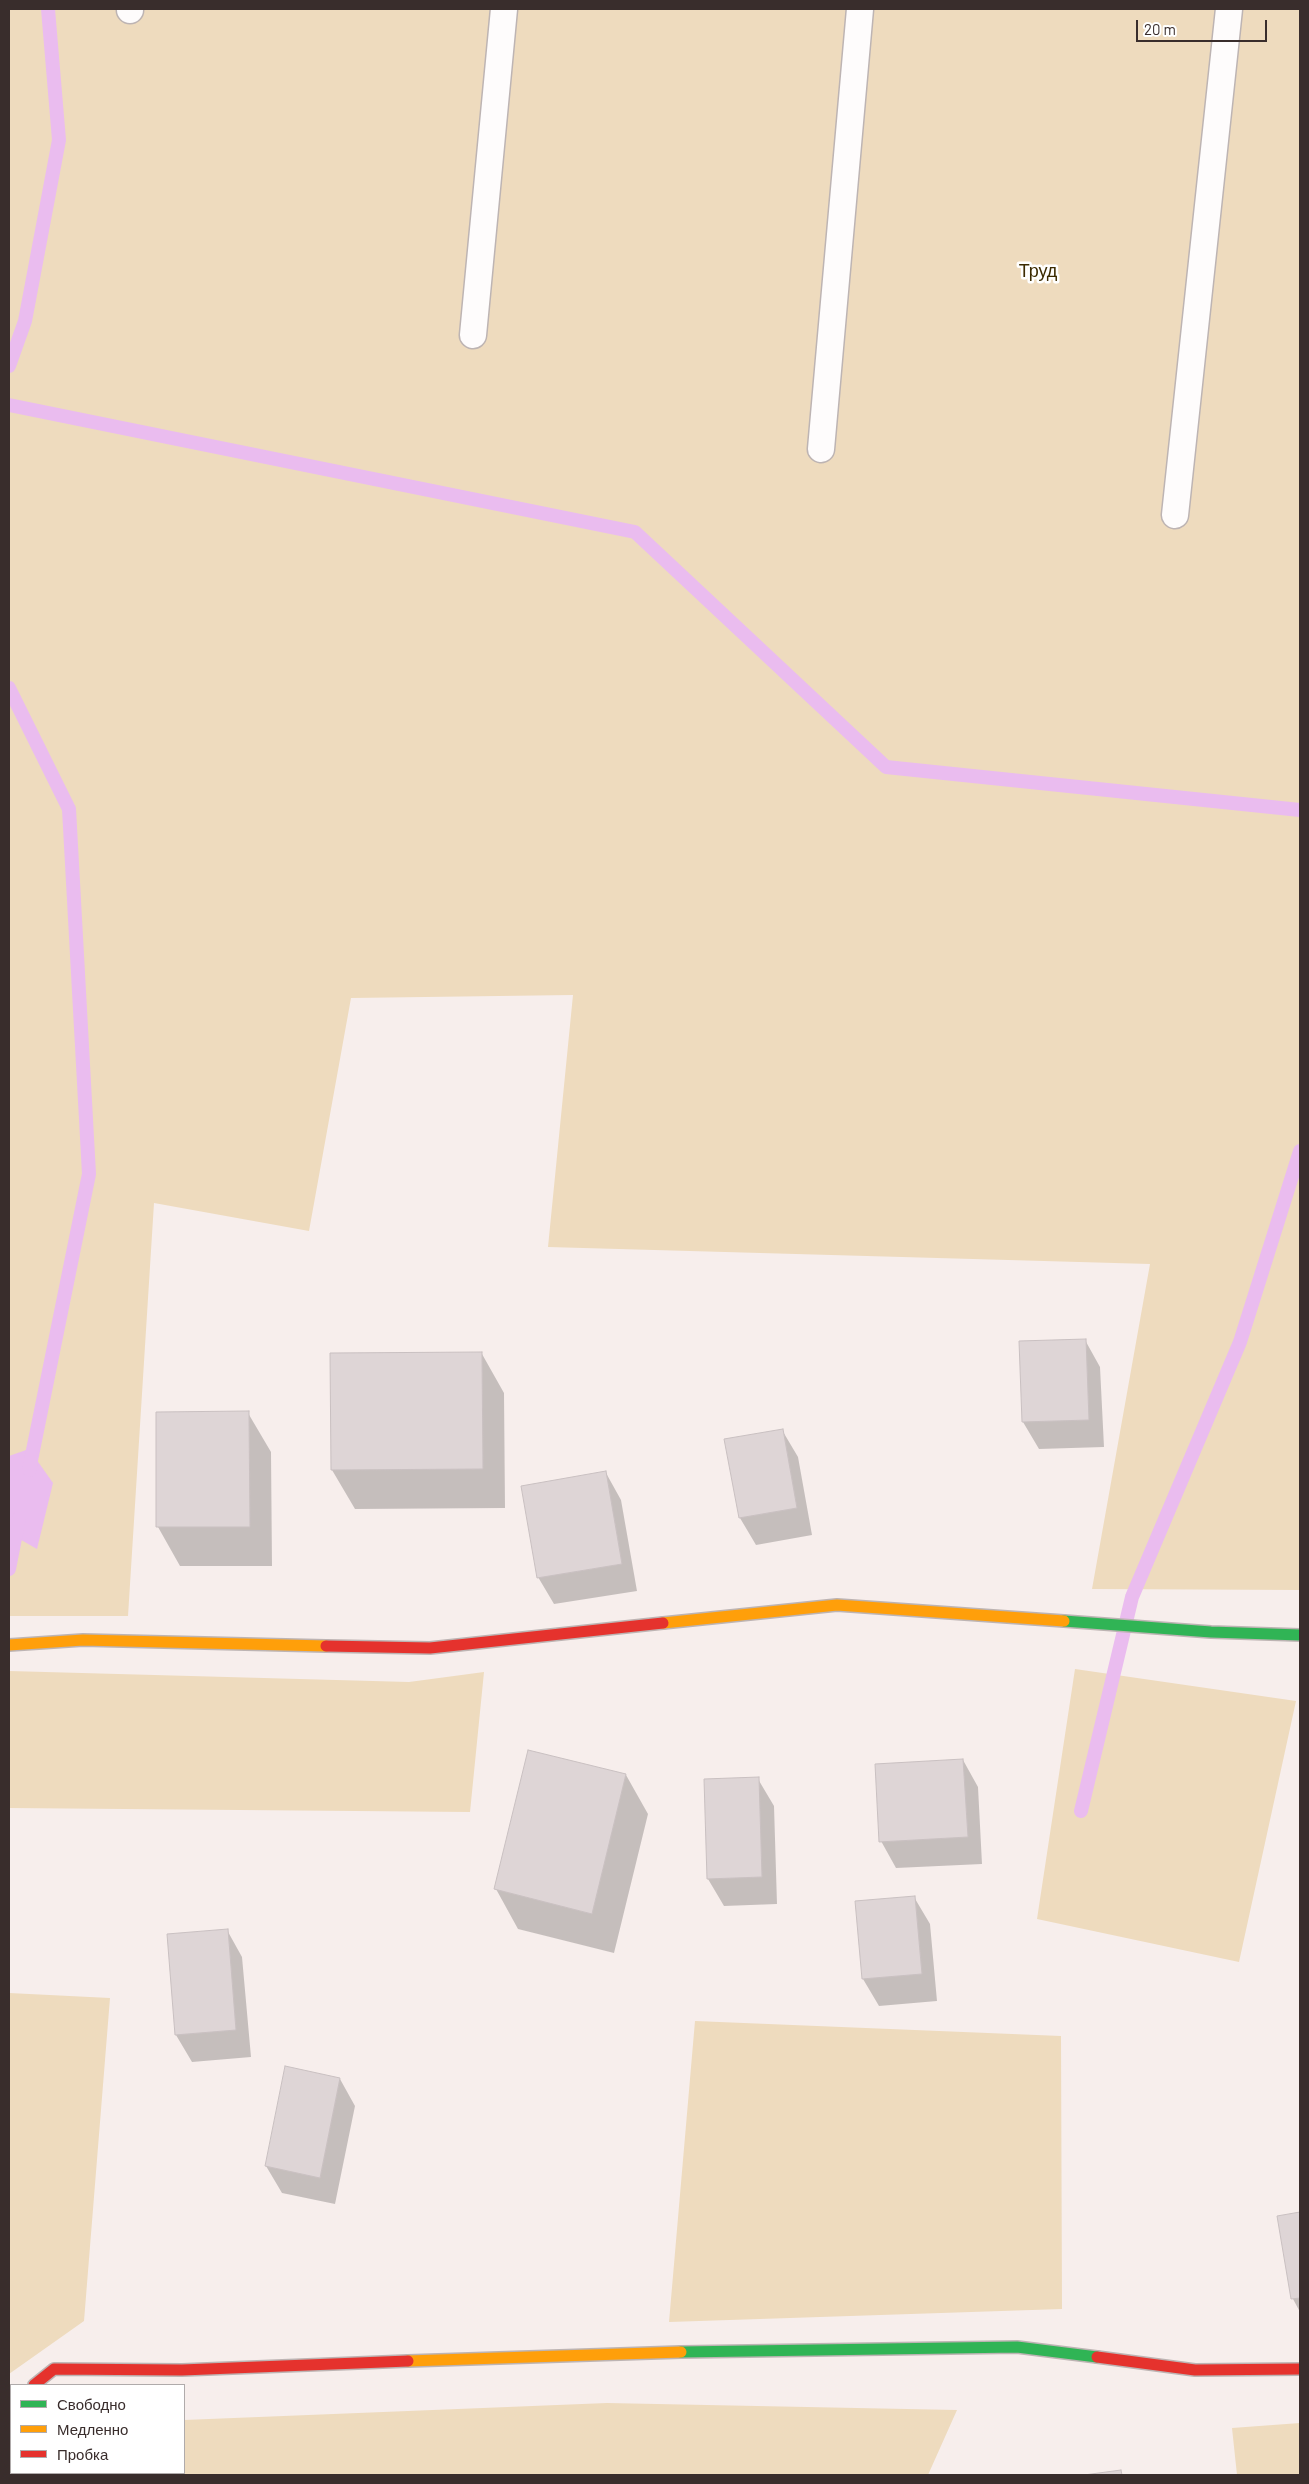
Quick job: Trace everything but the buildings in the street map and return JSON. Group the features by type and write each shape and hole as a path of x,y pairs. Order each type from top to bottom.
{"street":[{"path":"9,1645 83,1640 430,1648 837,1606 1300,1636"},
{"path":"35,2384 54,2369 182,2370 607,2353 1017,2347 1195,2370 1300,2368"}],"lane":[{"path":"473,335 504,9"},
{"path":"822,450 860,9"},
{"path":"1176,515 1229,9"}],"green space":[{"name":"Труд","path":"9,9 1300,9 1300,1590 1092,1589 1150,1264 548,1247 573,995 351,998 309,1231 154,1203 128,1616 9,1616"},
{"path":"1075,1669 1296,1701 1239,1962 1037,1919"},
{"path":"9,1671 409,1682 484,1672 470,1812 9,1808"},
{"path":"9,1993 110,1998 84,2321 9,2374"},
{"path":"695,2021 1061,2036 1062,2309 669,2322"},
{"path":"607,2403 957,2410 928,2475 148,2475 185,2474 185,2420"},
{"path":"1300,2423 1300,2475 1237,2475 1232,2428"}],"shaded area":[{"path":"29,1449 53,1483 37,1549 9,1533 9,1456"}],"waterway":[{"path":"9,366 25,321 59,140 48,9"},
{"path":"9,405 635,532 886,767 1300,810"},
{"path":"9,688 69,809 89,1174 29,1470"},
{"path":"1081,1811 1132,1597 1240,1342 1300,1151"},
{"path":"9,1569 19,1518"}],"traffic: fast":[{"path":"1064,1621 1211,1632 1300,1635"},
{"path":"681,2352 1017,2347 1097,2357"}],"traffic: slow":[{"path":"663,1623 837,1605 1064,1621"},
{"path":"9,1645 83,1640 326,1646"},
{"path":"408,2361 681,2352"}],"traffic: jam":[{"path":"326,1646 430,1648 663,1623"},
{"path":"1097,2357 1195,2370 1300,2369"},
{"path":"35,2384 54,2369 182,2370 408,2361"}]}
